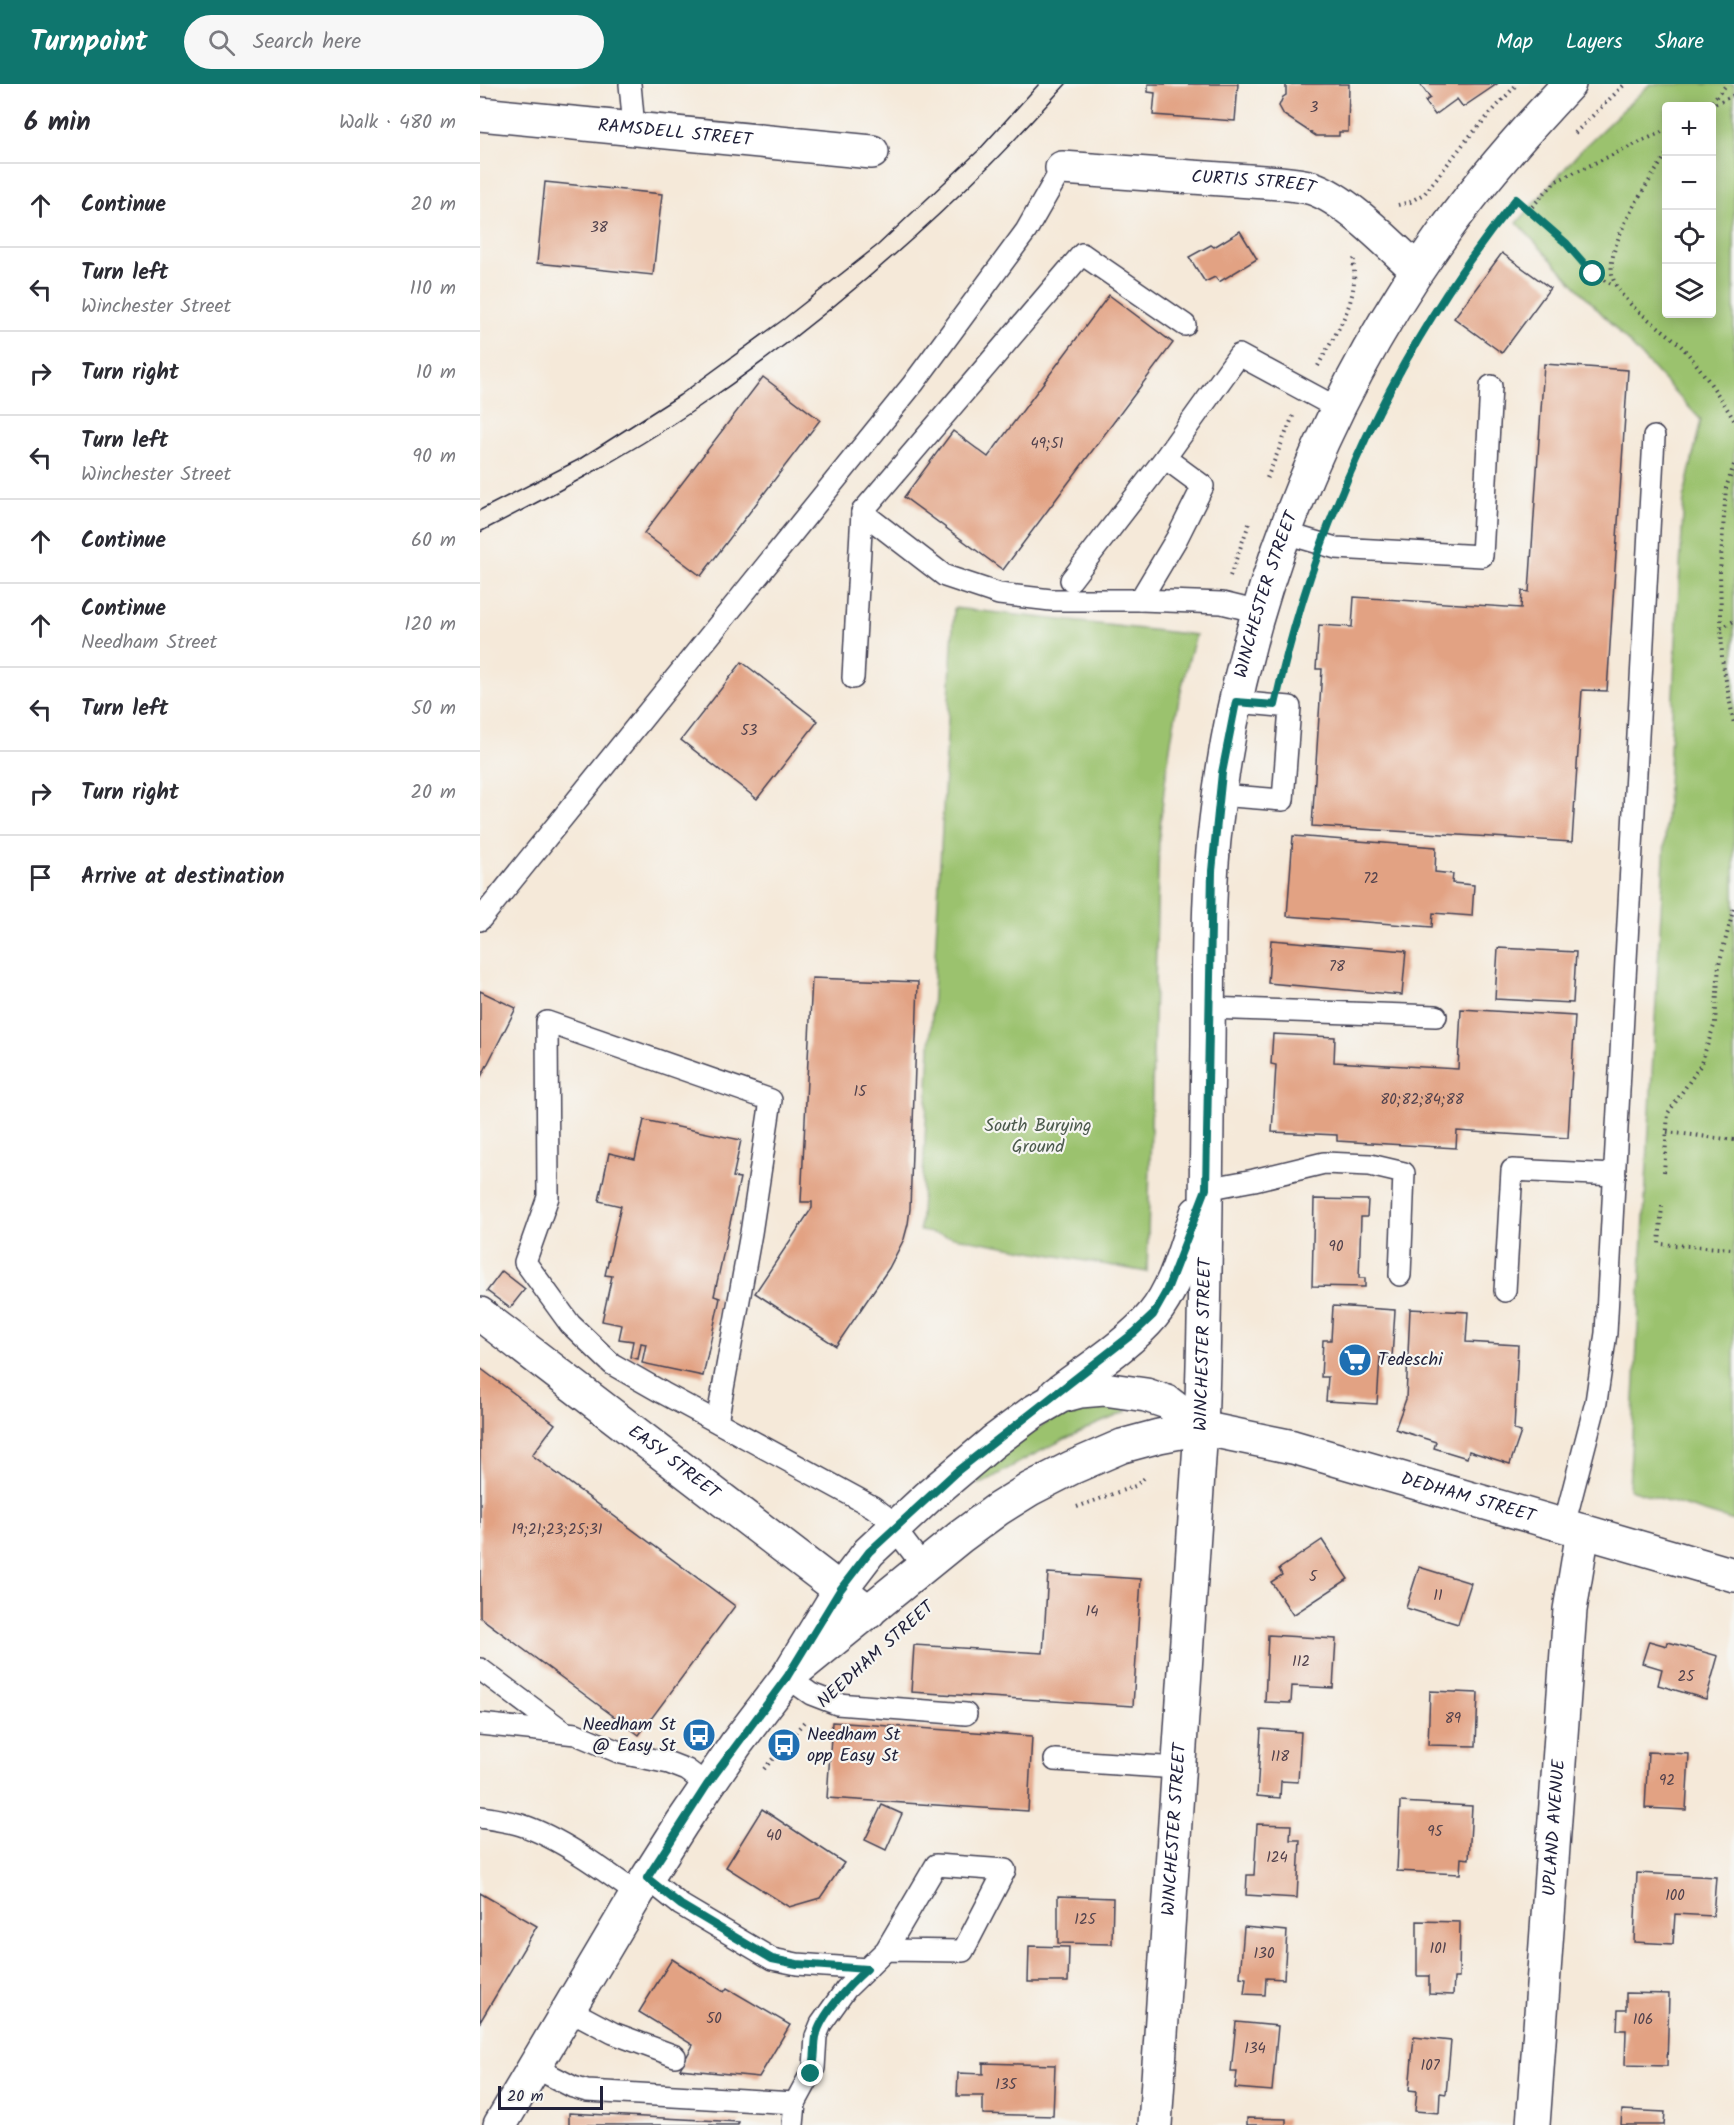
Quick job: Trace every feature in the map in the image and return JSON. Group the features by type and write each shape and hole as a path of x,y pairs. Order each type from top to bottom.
{"main road":[{"name":"WINCHESTER STREET","path":"1155,2125 1201,1428 1212,871 1219,795 1236,702 1259,612 1285,533 1338,409 1362,363 1417,270 1493,169 1569,84"},
{"name":"RAMSDELL STREET","path":"480,114 872,152"},
{"name":"CURTIS STREET","path":"1062,168 1280,183 1314,188 1334,199 1376,232 1417,270"},
{"path":"1033,1412 1125,1341 1153,1315 1175,1275 1206,1189"},
{"name":"EASY STREET","path":"480,1314 869,1612"},
{"name":"NEEDHAM STREET","path":"500,2125 642,1886 707,1785 787,1677 840,1590 859,1565 894,1529 956,1472 1033,1412 1062,1396 1080,1391 1109,1389 1151,1396 1167,1402 1201,1428"},
{"name":"DEDHAM STREET","path":"1201,1428 1293,1447 1734,1575"},
{"name":"NEEDHAM STREET","path":"787,1677 923,1566 998,1509 1030,1489 1071,1468 1137,1441 1201,1428"},
{"name":"UPLAND AVENUE","path":"1533,2125 1574,1528"}],"lane":[{"path":"630,84 634,128"},
{"path":"480,114 480,123"},
{"path":"480,920 913,384 1026,231 1062,168"},
{"path":"853,678 862,512 1082,254 1185,325"},
{"path":"1071,580 1165,458 1239,355 1338,409"},
{"path":"1285,533 1336,548 1482,556 1491,386"},
{"path":"1574,1528 1602,1370 1606,1333 1654,437"},
{"path":"1140,600 1177,538 1203,486 1165,458"},
{"path":"862,512 945,576 999,594 1051,600 1222,603 1259,612"},
{"path":"1219,795 1283,800 1290,706 1236,702"},
{"path":"1208,1008 1436,1016"},
{"path":"717,1422 771,1100 547,1022 548,1197 525,1262 570,1324 612,1364 663,1394 864,1501 885,1516 923,1566"},
{"path":"1206,1189 1324,1163 1370,1164 1404,1173 1400,1275"},
{"path":"1504,1291 1512,1170 1615,1175"},
{"path":"480,1669 564,1732"},
{"path":"787,1677 811,1694 853,1707 966,1714"},
{"path":"480,1724 564,1732 586,1737 621,1753 669,1763 687,1770 707,1785"},
{"path":"1054,1760 1178,1768"},
{"path":"480,1817 537,1831 602,1870 681,1905 772,1959 797,1964 867,1969"},
{"path":"793,2125 795,2103 814,2068 816,2036 821,2024 846,1989 886,1950 936,1865 1005,1870 963,1951 886,1950"},
{"path":"568,2009 613,2033 675,2056"},
{"path":"534,2067 577,2089 587,2091 795,2103"}],"path":[{"path":"1398,204 1410,202 1425,193 1468,138 1517,84"},
{"path":"1568,140 1625,84"},
{"path":"1712,102 1727,84"},
{"path":"1716,103 1734,95"},
{"path":"1528,211 1556,182 1662,132"},
{"path":"1665,156 1619,233 1612,268 1615,285 1628,301 1681,346 1734,420"},
{"path":"1509,207 1522,192"},
{"path":"1516,199 1566,243 1593,274 1602,281 1615,285"},
{"name":"WINCHESTER STREET","path":"1275,705 1295,625 1322,543 1348,479 1395,381 1438,308"},
{"path":"1734,465 1726,488 1720,572 1722,659 1734,724"},
{"path":"1721,628 1734,621"},
{"path":"1665,1172 1668,1113 1701,1066 1715,1023 1719,964 1734,908"},
{"path":"1667,1132 1734,1140"},
{"path":"1662,1206 1659,1244 1734,1250"},
{"path":"1076,1507 1135,1486 1151,1472"},
{"name":"NEEDHAM STREET","path":"764,1769 825,1700"}],"green space":[{"path":"1650,84 1734,84 1734,1521 1629,1489 1684,496 1701,420 1517,223 1582,149"},
{"name":"South Burying Ground","path":"954,608 1196,635 1182,685 1172,736 1159,839 1147,1272 920,1231"},
{"path":"1127,1407 1126,1412 1071,1436 983,1483 977,1484 977,1478 984,1471 1026,1436 1050,1421 1075,1411"}],"building":[{"path":"1148,84 1238,84 1235,121 1153,115 1155,93 1148,92"},
{"path":"1286,84 1349,84 1348,132 1339,132 1339,136 1316,136 1284,115 1279,106 1286,95"},
{"path":"1420,84 1497,84 1463,107 1457,99 1435,115 1425,101 1430,98"},
{"path":"545,182 662,194 653,275 537,263"},
{"path":"1240,231 1257,259 1219,282 1215,277 1205,282 1189,257 1211,245 1214,247"},
{"path":"1502,253 1550,288 1502,353 1454,318"},
{"path":"1109,295 1173,343 1003,570 904,497 953,431 988,457"},
{"path":"1544,364 1628,370 1607,691 1582,690 1572,842 1312,826 1322,669 1316,669 1319,625 1352,627 1354,597 1521,608 1522,591 1529,592"},
{"path":"763,377 820,420 701,576 644,533"},
{"path":"742,662 818,721 757,799 681,740"},
{"path":"1293,836 1436,847 1435,872 1453,874 1452,883 1474,885 1472,916 1433,913 1432,927 1287,916"},
{"path":"1271,940 1406,951 1402,995 1268,983"},
{"path":"1498,948 1576,952 1573,1003 1495,999"},
{"path":"812,978 918,982 908,1224 904,1239 889,1268 836,1346 755,1293 812,1208 812,1202 801,1202"},
{"path":"480,991 516,1008 480,1079"},
{"path":"1461,1009 1575,1016 1568,1138 1457,1131 1456,1148 1337,1141 1337,1135 1272,1132 1276,1065 1271,1064 1273,1034 1335,1037 1334,1062 1458,1069"},
{"path":"644,1120 741,1140 733,1177 740,1178 714,1296 720,1298 703,1376 642,1363 646,1344 641,1343 638,1359 630,1357 633,1341 619,1339 622,1325 602,1321 612,1276 605,1275 621,1206 599,1201 609,1153 635,1159"},
{"path":"1314,1199 1368,1200 1367,1217 1361,1217 1359,1278 1365,1278 1365,1287 1312,1286"},
{"path":"502,1271 525,1289 510,1308 487,1291"},
{"path":"1333,1306 1395,1310 1392,1358 1380,1357 1377,1404 1326,1401 1328,1377 1321,1377 1323,1340 1331,1340"},
{"path":"1410,1309 1468,1312 1466,1342 1518,1345 1514,1430 1521,1432 1510,1464 1469,1451 1467,1458 1434,1448 1436,1442 1395,1429 1406,1399"},
{"path":"480,1368 555,1424 532,1455 735,1606 639,1735 480,1617"},
{"path":"1322,1540 1348,1579 1293,1615 1271,1582 1282,1575 1279,1569"},
{"path":"1419,1567 1471,1583 1458,1624 1406,1608"},
{"path":"1048,1573 1141,1579 1133,1706 911,1692 914,1645 1043,1653"},
{"path":"1268,1635 1336,1639 1333,1688 1292,1686 1291,1703 1265,1702"},
{"path":"1649,1641 1667,1646 1668,1642 1718,1656 1706,1699 1658,1685 1662,1669 1642,1663"},
{"path":"1430,1691 1478,1693 1476,1746 1428,1745"},
{"path":"832,1722 1032,1736 1028,1811 827,1798"},
{"path":"1261,1729 1301,1732 1298,1782 1281,1781 1280,1798 1257,1796"},
{"path":"1648,1752 1689,1754 1686,1810 1645,1808"},
{"path":"1400,1802 1472,1806 1469,1859 1461,1858 1460,1874 1397,1871"},
{"path":"882,1805 902,1814 886,1850 865,1840"},
{"path":"762,1809 844,1863 820,1898 789,1907 726,1867"},
{"path":"1257,1824 1291,1825 1290,1840 1300,1840 1297,1898 1246,1895 1247,1875 1254,1875"},
{"path":"1637,1873 1716,1877 1713,1916 1675,1914 1673,1944 1634,1942"},
{"path":"480,1893 537,1926 480,2022"},
{"path":"1058,1896 1113,1898 1112,1944 1058,1943"},
{"path":"1417,1921 1460,1922 1459,1978 1454,1978 1453,1995 1429,1994 1429,1976 1417,1976"},
{"path":"1244,1927 1287,1931 1284,1979 1266,1978 1265,1995 1244,1994 1246,1978 1240,1977"},
{"path":"1029,1946 1069,1947 1068,1982 1028,1982"},
{"path":"672,1959 724,1992 727,1988 790,2025 759,2077 680,2069 693,2045 639,2012"},
{"path":"1626,1993 1669,1994 1667,2066 1625,2065 1626,2030 1617,2030 1618,2010 1626,2010"},
{"path":"1236,2022 1278,2026 1272,2091 1235,2088 1237,2072 1231,2072"},
{"path":"1414,2037 1451,2041 1446,2094 1440,2093 1439,2113 1415,2111 1417,2091 1409,2090"},
{"path":"983,2063 1055,2065 1053,2116 983,2114 983,2096 957,2096 958,2073 983,2074"},
{"path":"1622,2110 1665,2112 1664,2125 1621,2125"},
{"path":"569,2113 739,2122 738,2125 569,2125"},
{"path":"1247,2118 1286,2119 1286,2125 1247,2125"}],"tram line":[{"path":"480,510 578,460 680,395 784,319 878,245 978,151 1039,84"},
{"path":"480,532 613,461 690,413 770,356 884,264 956,198 1066,84"}],"place":[{"name":"Tedeschi","path":"1355,1360"},
{"name":"Needham St @ Easy St","path":"699,1735"},
{"name":"Needham St opp Easy St","path":"784,1745"}],"route":[{"path":"811,2074 816,2054 816,2036 821,2024 846,1989 867,1969 797,1964 772,1959 681,1905 647,1878 707,1785 787,1677 819,1622 869,1552 956,1472 1125,1341 1153,1315 1161,1303 1175,1275 1206,1189 1212,871 1222,773 1236,702 1275,705 1289,646 1322,543 1348,479 1374,424 1395,381 1438,308 1516,199 1566,243 1593,274"}]}
